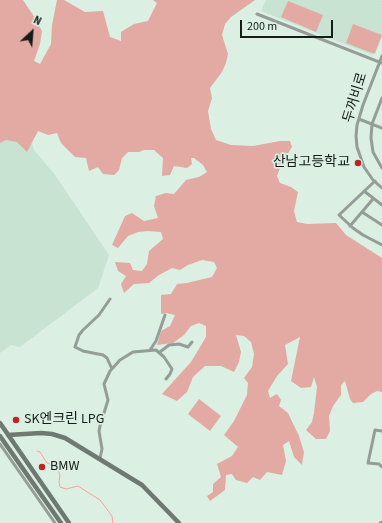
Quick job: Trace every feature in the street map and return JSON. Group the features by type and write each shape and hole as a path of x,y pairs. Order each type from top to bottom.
{"street":[{"path":"257,14 381,62"},
{"name":"두꺼비로","path":"382,56 359,119 356,136 357,147 364,167 382,188"},
{"path":"382,98 372,124 372,145 376,158 382,168"},
{"path":"359,119 382,128"},
{"path":"375,181 339,215 350,226 382,245"},
{"path":"364,191 382,205"},
{"path":"350,226 373,199"},
{"path":"362,212 382,225"},
{"path":"110,299 99,315 83,330 75,344 77,349 103,355 111,363 112,369"},
{"path":"150,350 156,341 165,315"},
{"path":"160,352 169,345 179,344 188,347 192,342"},
{"path":"100,458 102,449 99,431 108,400 104,384 112,369 120,360 133,352 156,350 160,352 172,370 166,379"},
{"path":"0,424 69,523"},
{"path":"382,431 375,430 368,463 379,464 382,467"},
{"path":"8,435 41,433 56,435 68,440 100,458 142,485 179,523"},
{"path":"0,436 61,523"},
{"path":"0,444 55,523"}],"shaded area":[{"path":"0,0 23,0 35,18 42,31 40,44 34,61 40,64 51,44 52,25 57,0 64,0 85,12 103,11 110,37 121,41 121,32 134,24 148,21 157,3 153,0 255,0 231,17 225,24 222,35 228,54 222,72 210,88 212,98 208,111 211,129 216,140 231,145 253,146 280,141 290,141 292,147 282,163 277,176 280,183 291,187 298,192 294,211 297,222 307,224 336,223 346,235 382,258 382,392 377,391 371,394 363,402 353,403 350,399 345,381 341,385 341,395 333,406 329,416 330,431 326,439 316,439 306,430 312,422 314,413 317,387 314,377 311,387 301,388 291,381 300,337 285,345 288,364 277,376 268,391 270,398 277,394 281,400 279,406 288,413 299,436 304,452 302,465 294,457 289,441 283,445 286,461 282,475 267,472 260,480 253,477 247,483 236,480 232,474 226,475 225,490 210,501 207,496 213,492 213,484 221,477 217,464 232,456 238,447 224,435 234,421 247,395 248,383 244,378 252,367 254,354 251,342 244,336 236,335 241,352 239,362 234,372 221,366 205,366 193,377 187,392 177,401 162,394 191,362 206,337 206,326 199,323 191,326 184,335 173,343 157,345 161,331 170,326 175,315 166,313 161,314 161,295 171,294 177,284 212,277 217,268 214,262 202,260 188,265 180,270 172,268 159,275 149,283 134,284 124,293 121,284 126,276 118,271 115,262 130,263 133,270 142,271 147,264 149,251 163,239 161,232 138,232 128,236 118,248 112,245 125,216 132,213 144,221 158,218 154,206 156,196 166,193 174,194 186,180 199,177 207,172 203,165 194,158 191,158 192,164 187,168 174,166 170,175 162,176 163,158 154,150 128,152 122,158 119,170 114,175 103,174 98,167 89,171 86,158 75,157 61,143 57,133 48,135 38,131 27,152 17,142 6,140 0,143"},
{"path":"266,0 382,1 382,37 375,54 372,55 261,11"},
{"path":"288,1 323,15 316,32 281,17"},
{"path":"353,24 382,35 375,53 346,43"},
{"path":"28,131 34,150 55,175 109,255 98,288 20,347 11,345 0,353 0,136"},
{"path":"199,399 221,416 210,431 188,414"}],"waterway":[{"path":"37,451 40,452 47,463 57,467 60,475 60,487 66,489 78,486 100,500 112,516 113,523"}],"place":[{"name":"산남고등학교","path":"358,163"},
{"name":"SK엔크린 LPG","path":"16,420"},
{"name":"BMW","path":"42,467"}]}
